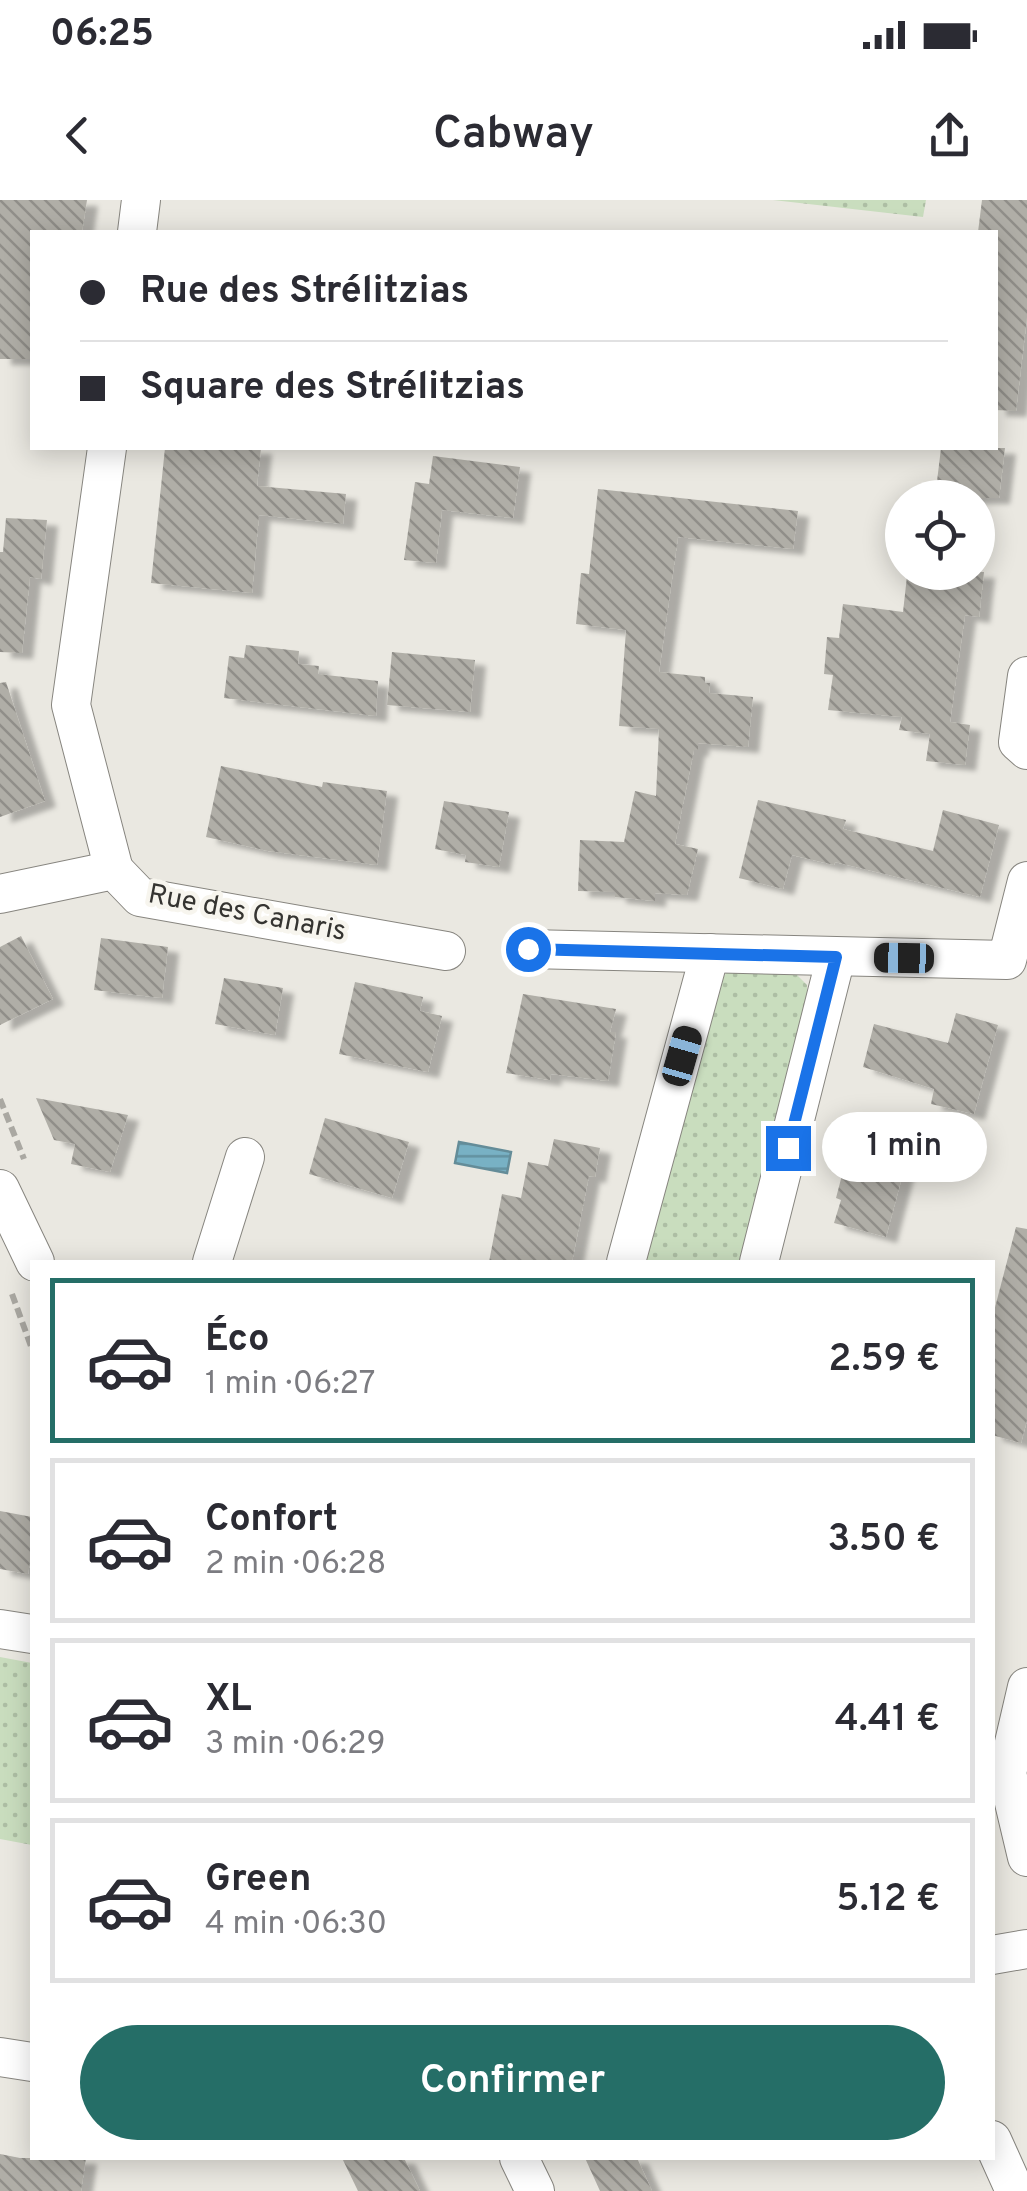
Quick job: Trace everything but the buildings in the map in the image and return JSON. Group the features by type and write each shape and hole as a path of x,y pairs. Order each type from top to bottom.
{"street":[{"path":"136,230 141,200"},
{"path":"107,450 71,705 114,870"},
{"path":"1027,676 1018,742 1027,750"},
{"name":"Rue des Canaris","path":"0,894 114,870 140,897 446,951"},
{"path":"528,949 1007,960 1027,881"},
{"path":"627,1260 710,953"},
{"path":"760,1260 836,957"},
{"path":"213,1260 245,1157"},
{"path":"0,1189 23,1277"},
{"path":"0,1629 30,1634"},
{"path":"1027,1687 1007,1772 1027,1856"},
{"path":"995,1955 1027,1950"},
{"path":"0,2058 30,2062"},
{"path":"995,2147 1015,2191"},
{"path":"520,2160 534,2191"}],"path":[{"path":"23,1277 30,1333"}],"green space":[{"path":"773,200 926,200 923,217"},
{"path":"792,970 807,985 807,998 740,1260 642,1260 717,986 727,972"},
{"path":"0,1657 30,1663 30,1845 0,1839"}],"water":[{"path":"459,1142 511,1152 507,1173 455,1163"}],"route":[{"path":"528,949 836,957 788,1148"}]}
